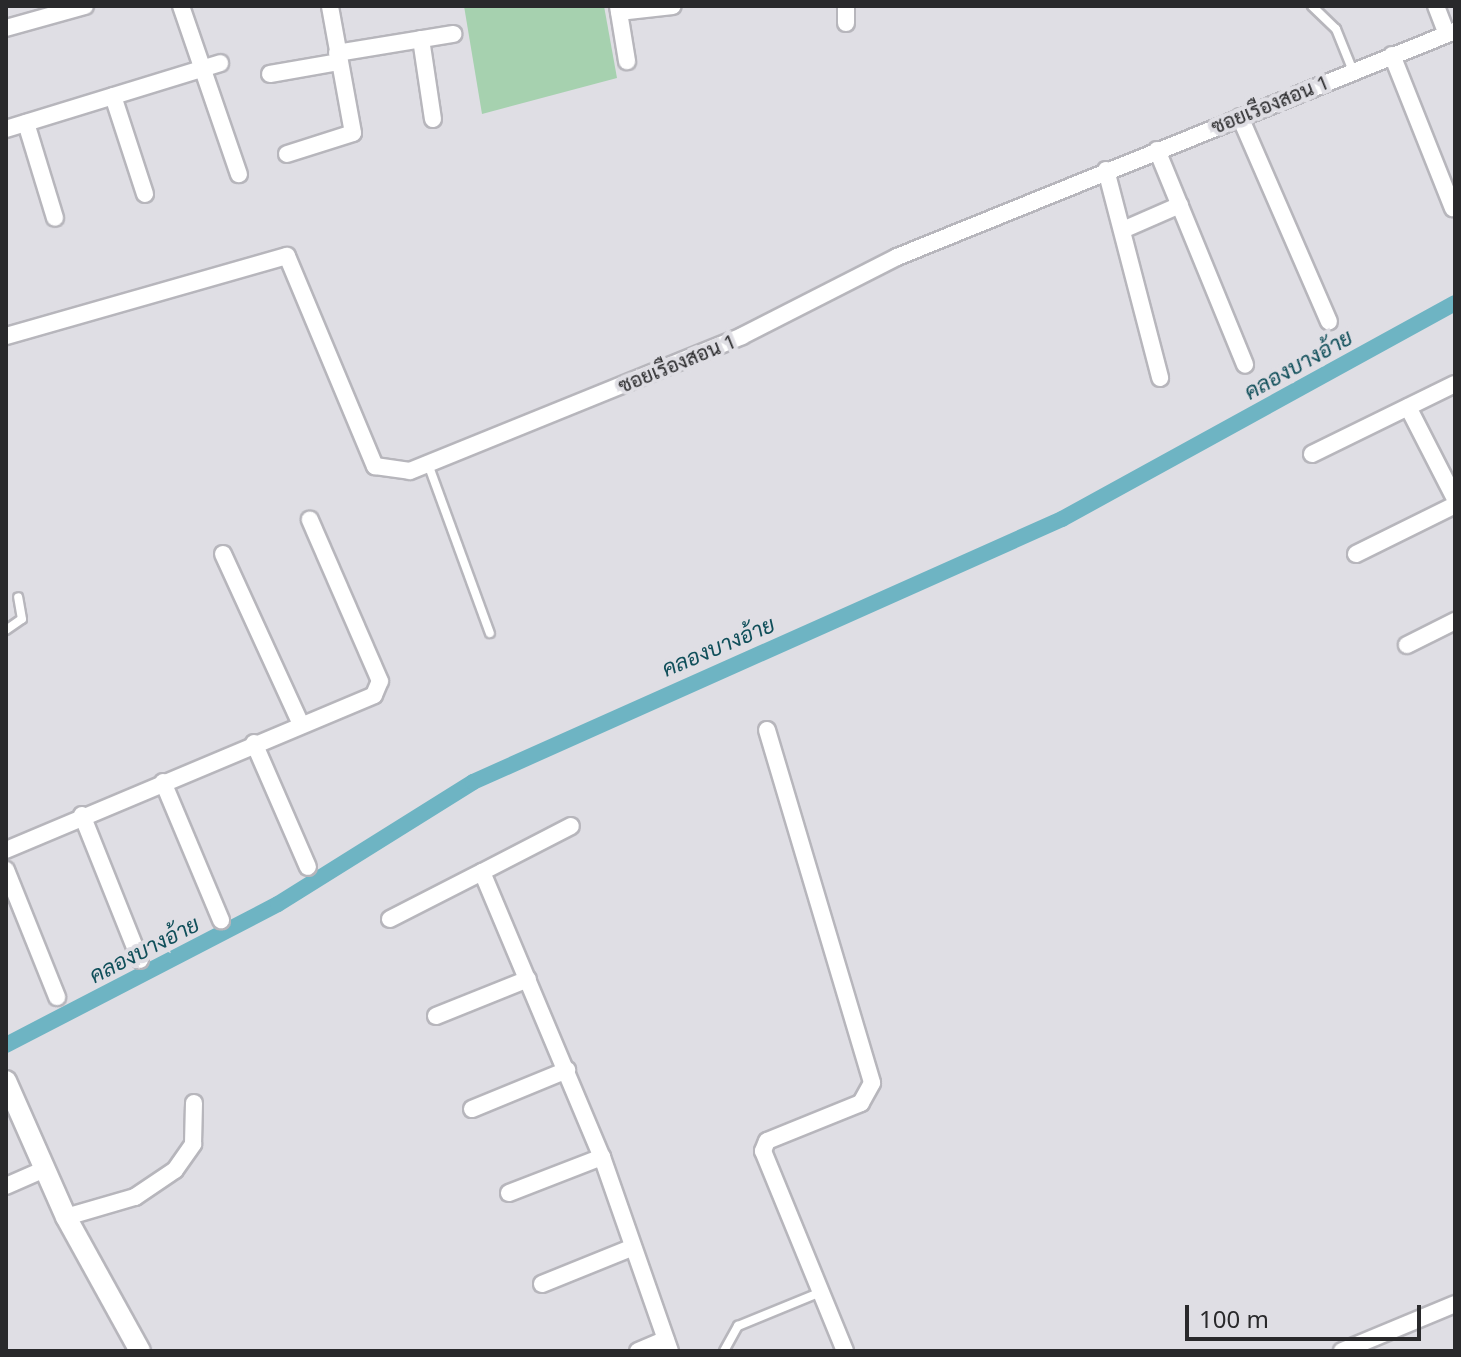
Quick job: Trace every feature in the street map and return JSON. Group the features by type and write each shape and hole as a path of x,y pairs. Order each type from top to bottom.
{"street":[{"path":"6,28 85,6"},
{"path":"181,6 239,174"},
{"path":"287,154 353,133 330,6"},
{"path":"627,61 619,9 673,6"},
{"path":"1436,6 1451,32"},
{"name":"ซอยเรืองสอน 1","path":"6,336 287,256 375,466 392,474 428,464 742,336 897,257 1451,32"},
{"path":"270,74 453,34"},
{"path":"421,39 433,119"},
{"path":"1392,55 1453,208"},
{"path":"6,129 220,63"},
{"path":"113,96 145,194"},
{"path":"1240,117 1329,322"},
{"path":"26,123 55,218"},
{"path":"1157,150 1245,365"},
{"path":"1106,170 1125,229 1160,378"},
{"path":"1125,229 1180,205"},
{"path":"1312,454 1455,384"},
{"path":"1356,554 1455,502 1408,407"},
{"path":"6,850 300,722 374,695 380,681 310,520"},
{"path":"223,554 300,722"},
{"path":"1407,645 1455,621"},
{"path":"767,730 872,1083 861,1103 764,1146 845,1351"},
{"path":"254,743 308,867"},
{"path":"163,782 221,920"},
{"path":"82,815 140,960"},
{"path":"390,919 571,826"},
{"path":"6,870 57,997"},
{"path":"482,872 602,1157 631,1248 668,1345 638,1351"},
{"path":"436,1016 528,979"},
{"path":"472,1109 567,1070"},
{"path":"6,1081 66,1217 140,1351"},
{"path":"66,1217 135,1197 175,1170 193,1144 194,1103"},
{"path":"509,1193 602,1157"},
{"path":"6,1186 45,1169"},
{"path":"542,1284 631,1248"},
{"path":"1342,1351 1455,1304"}],"lane":[{"path":"1312,6 1336,29 1353,71"},
{"path":"428,464 490,633"},
{"path":"6,630 22,619 18,597"},
{"path":"724,1351 738,1326 821,1292"}],"green space":[{"path":"464,6 604,6 617,78 482,114"}],"waterway":[{"name":"คลองบางอ้าย","path":"6,1045 278,904 473,782 1062,519 1455,303"}]}
